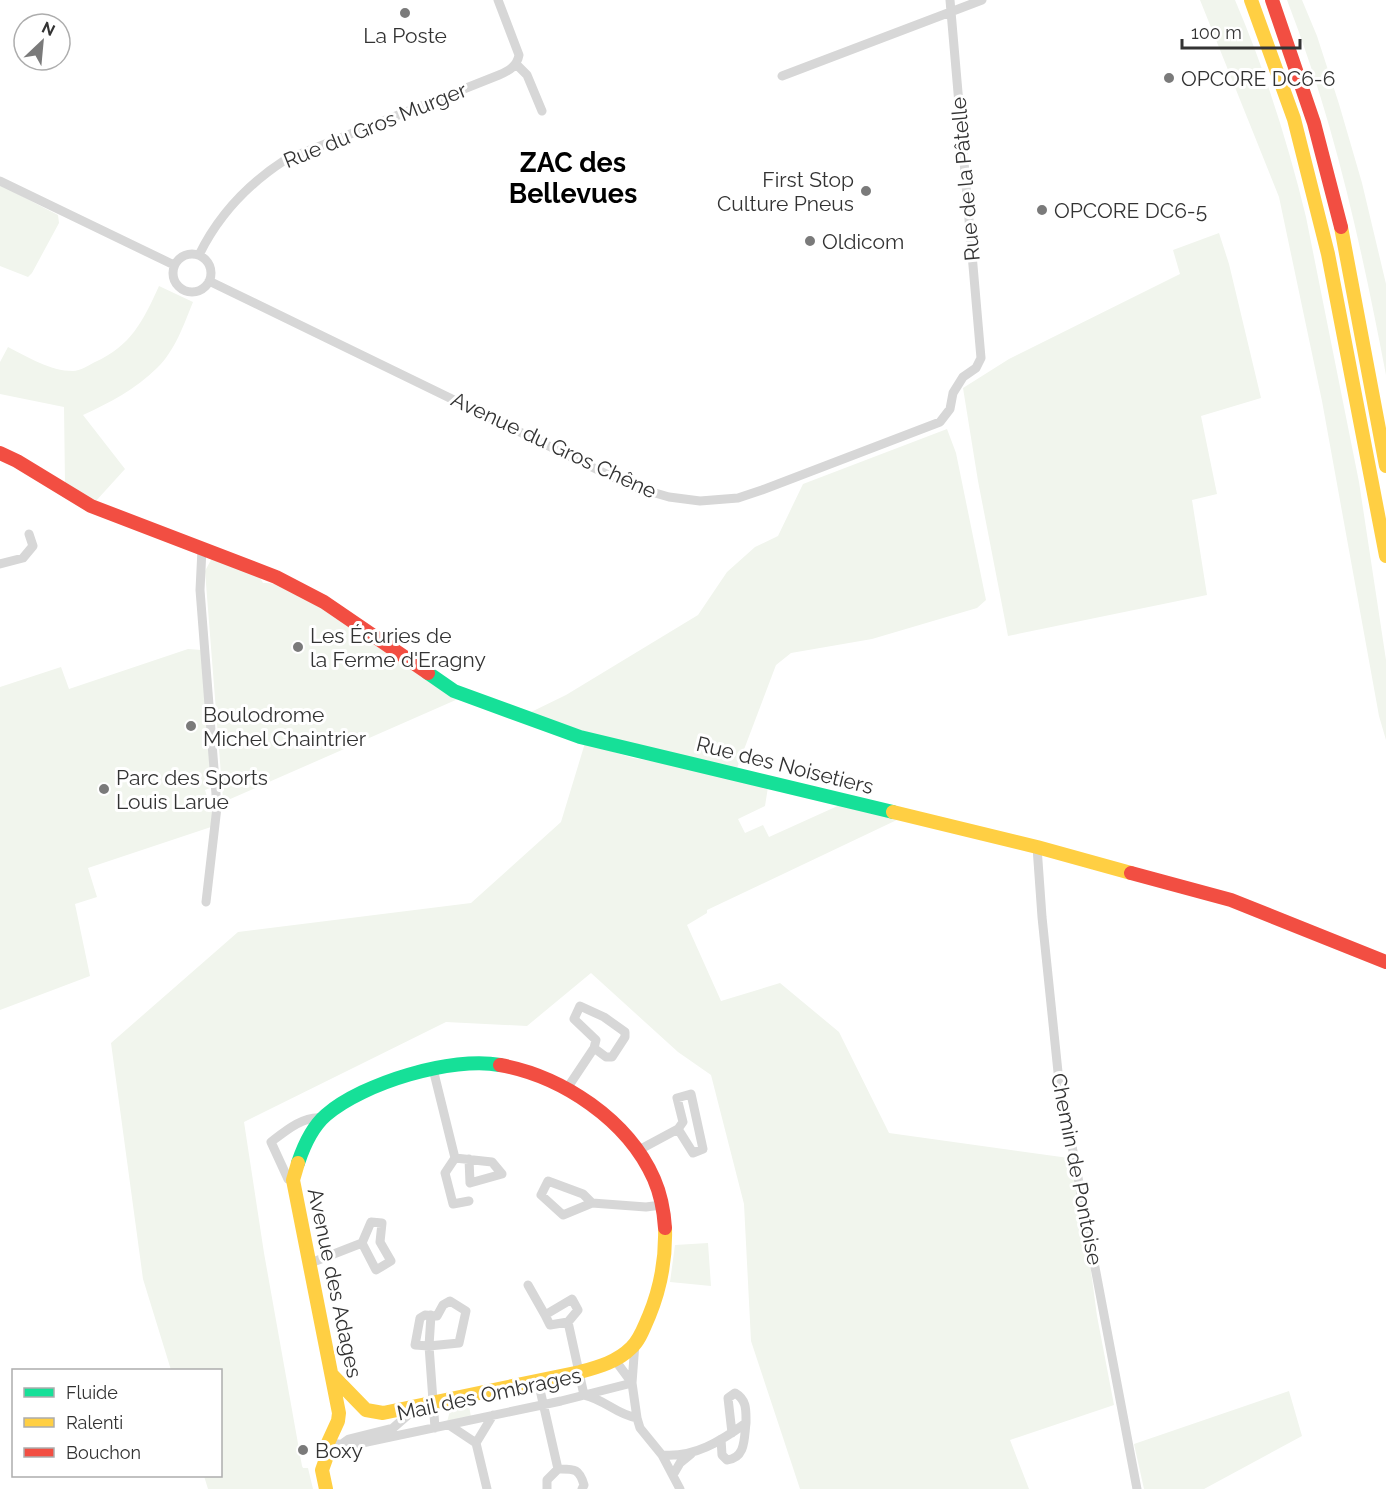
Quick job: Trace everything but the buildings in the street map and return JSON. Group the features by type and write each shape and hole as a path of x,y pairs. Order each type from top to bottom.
{"main road":[{"path":"1251,0 1294,119 1328,254 1386,556"},
{"path":"1272,0 1314,123 1346,246 1386,466"},
{"name":"Rue des Noisetiers","path":"0,453 91,506 276,577 324,602 454,691 491,706 580,737 1037,847 1231,900 1386,962"},
{"name":"Avenue des Adages","path":"326,1489 322,1470 327,1456 327,1445 338,1421 339,1413 292,1180 300,1153 309,1134 322,1118 338,1105 355,1096 433,1069 464,1064 494,1064 546,1078 603,1114 637,1150 655,1180 662,1205 664,1231 662,1278 644,1328 635,1343"},
{"name":"Mail des Ombrages","path":"333,1376 366,1410 383,1413 605,1366 635,1343"}],"street":[{"path":"498,0 519,55 516,64 525,71 542,111"},
{"name":"Rue de la Pâtelle","path":"950,0 981,358"},
{"path":"782,76 982,0"},
{"name":"Rue du Gros Murger","path":"200,255 219,220 240,194 285,160 499,75 516,64"},
{"path":"0,181 174,265"},
{"path":"186,254 200,255 210,266 210,281 196,292 182,290 174,279 174,265 186,254"},
{"name":"Avenue du Gros Chêne","path":"210,281 638,489 669,497 700,501 738,498 940,422 950,409 953,393 963,377 976,368 981,358"},
{"path":"0,564 23,558 33,546 28,534"},
{"path":"202,549 200,590 217,807 206,902"},
{"name":"Chemin de Pontoise","path":"1037,847 1036,857 1058,1072 1137,1489"},
{"path":"566,1090 594,1048 596,1040 574,1019 580,1006 604,1017 625,1032 625,1037 612,1057 606,1057 594,1048"},
{"path":"433,1069 455,1158 445,1173 453,1204 469,1201"},
{"path":"637,1150 678,1129 683,1122 677,1098 691,1094 703,1149 693,1153 678,1129"},
{"path":"292,1180 288,1179 271,1142 303,1120 322,1118"},
{"path":"455,1158 469,1159"},
{"path":"592,1203 583,1194 548,1181 541,1195 563,1215 592,1203 646,1207 662,1205"},
{"path":"308,1264 362,1243 371,1222 382,1223 380,1242 391,1261 376,1270 362,1243"},
{"path":"528,1285 550,1325 568,1322 578,1310 572,1299 545,1315"},
{"path":"450,1301 466,1311 459,1343 429,1346 415,1345 420,1318 425,1315 437,1316 443,1305 450,1301"},
{"path":"431,1315 429,1346 435,1428"},
{"path":"568,1322 584,1395 599,1398 624,1415 637,1418"},
{"path":"635,1343 632,1383 640,1428 662,1455 680,1489"},
{"path":"615,1360 632,1383"},
{"path":"538,1382 558,1469"},
{"name":"Mail des Ombrages","path":"327,1445 348,1446 543,1405 632,1383"},
{"path":"721,1439 722,1455 727,1460 740,1456 743,1449 746,1407 741,1397 735,1393 728,1398 732,1433"},
{"path":"342,1444 349,1439 393,1428 416,1407"},
{"path":"476,1443 493,1415"},
{"path":"673,1475 680,1463 691,1454 732,1433 746,1423"},
{"path":"449,1425 476,1443 487,1489"},
{"path":"662,1455 691,1454"},
{"path":"547,1489 547,1480 558,1469 575,1470 580,1473 584,1485 582,1489"}],"shaded area":[{"path":"1200,0 1235,0 1275,107 1306,217 1359,482 1386,660 1386,740 1379,716 1322,401 1279,197"},
{"path":"1287,0 1302,0 1317,36 1362,183 1386,284 1386,375 1367,279 1333,139"},
{"path":"0,185 58,215 59,223 28,277 0,266"},
{"path":"1219,233 1229,264 1261,398 1201,416 1217,494 1192,500 1207,595 1008,636 978,481 963,388 1009,359 1180,274 1173,250"},
{"path":"159,286 193,302 174,345 157,368 122,395 83,415 125,469 95,502 65,484 64,407 0,394 0,362 8,347 56,369 73,371 84,368 107,356 127,340 141,321"},
{"path":"947,429 956,453 986,600 977,608 872,639 791,653 776,665 737,768 593,734 529,713 566,695 698,615 727,572 755,547 778,536 803,484"},
{"name":"Les Écuries de la Ferme d'Eragny","path":"212,558 260,577 263,583 281,586 305,596 332,611 458,699 228,800 223,800 205,571"},
{"name":"Parc des Sports Louis Larue","path":"188,649 202,650 213,787 205,790 214,819 211,827 88,868 97,897 75,904 90,976 0,1010 0,687 61,667 69,689"},
{"path":"585,743 633,758 740,776 768,787 765,806 738,819 745,833 763,825 769,837 842,804 901,818 707,910 707,913 687,925 721,1001 780,983 839,1032 889,1133 1076,1159 1097,1316 1114,1405 1010,1440 1029,1489 800,1489 751,1341 744,1204 711,1075 678,1052 591,973 527,1026 446,1022 244,1122 264,1253 302,1466 308,1468 313,1489 208,1489 204,1477 222,1477 222,1369 171,1369 143,1279 111,1043 238,932 471,903 561,822"},
{"path":"708,1243 711,1286 670,1282 675,1245"},
{"path":"1289,1391 1302,1436 1204,1489 1144,1489 1134,1444"},
{"path":"468,1400 471,1417 447,1422 452,1403"}],"traffic: fast":[{"path":"428,673 454,691 580,737 893,812"},
{"path":"298,1163 309,1137 321,1120 342,1103 362,1092 434,1068 480,1063 500,1065"}],"traffic: slow":[{"path":"1251,0 1294,119 1328,254 1386,556"},
{"path":"1341,227 1386,466"},
{"path":"893,812 1037,847 1131,873"},
{"path":"298,1163 293,1180 339,1413 338,1421 327,1445 327,1456 322,1470 326,1489"},
{"path":"333,1376 366,1410 383,1413 580,1372 607,1363 626,1353 642,1333 657,1295 662,1273 665,1228"}],"traffic: jam":[{"path":"1272,0 1314,123 1341,227"},
{"path":"0,453 91,506 276,577 324,602 428,673"},
{"path":"1131,873 1231,900 1386,962"},
{"path":"500,1065 547,1079 569,1090 610,1120 628,1138 654,1179 662,1204 665,1228"}],"place":[{"name":"La Poste","path":"405,13"},
{"name":"OPCORE DC6-6","path":"1169,78"},
{"name":"First Stop Culture Pneus","path":"866,191"},
{"name":"OPCORE DC6-5","path":"1042,210"},
{"name":"Oldicom","path":"810,241"},
{"name":"Les Écuries de la Ferme d'Eragny","path":"298,647"},
{"name":"Boulodrome Michel Chaintrier","path":"191,726"},
{"name":"Parc des Sports Louis Larue","path":"104,789"},
{"name":"Boxy","path":"303,1450"}],"district":[{"name":"ZAC des Bellevues","path":"573,178"}]}
